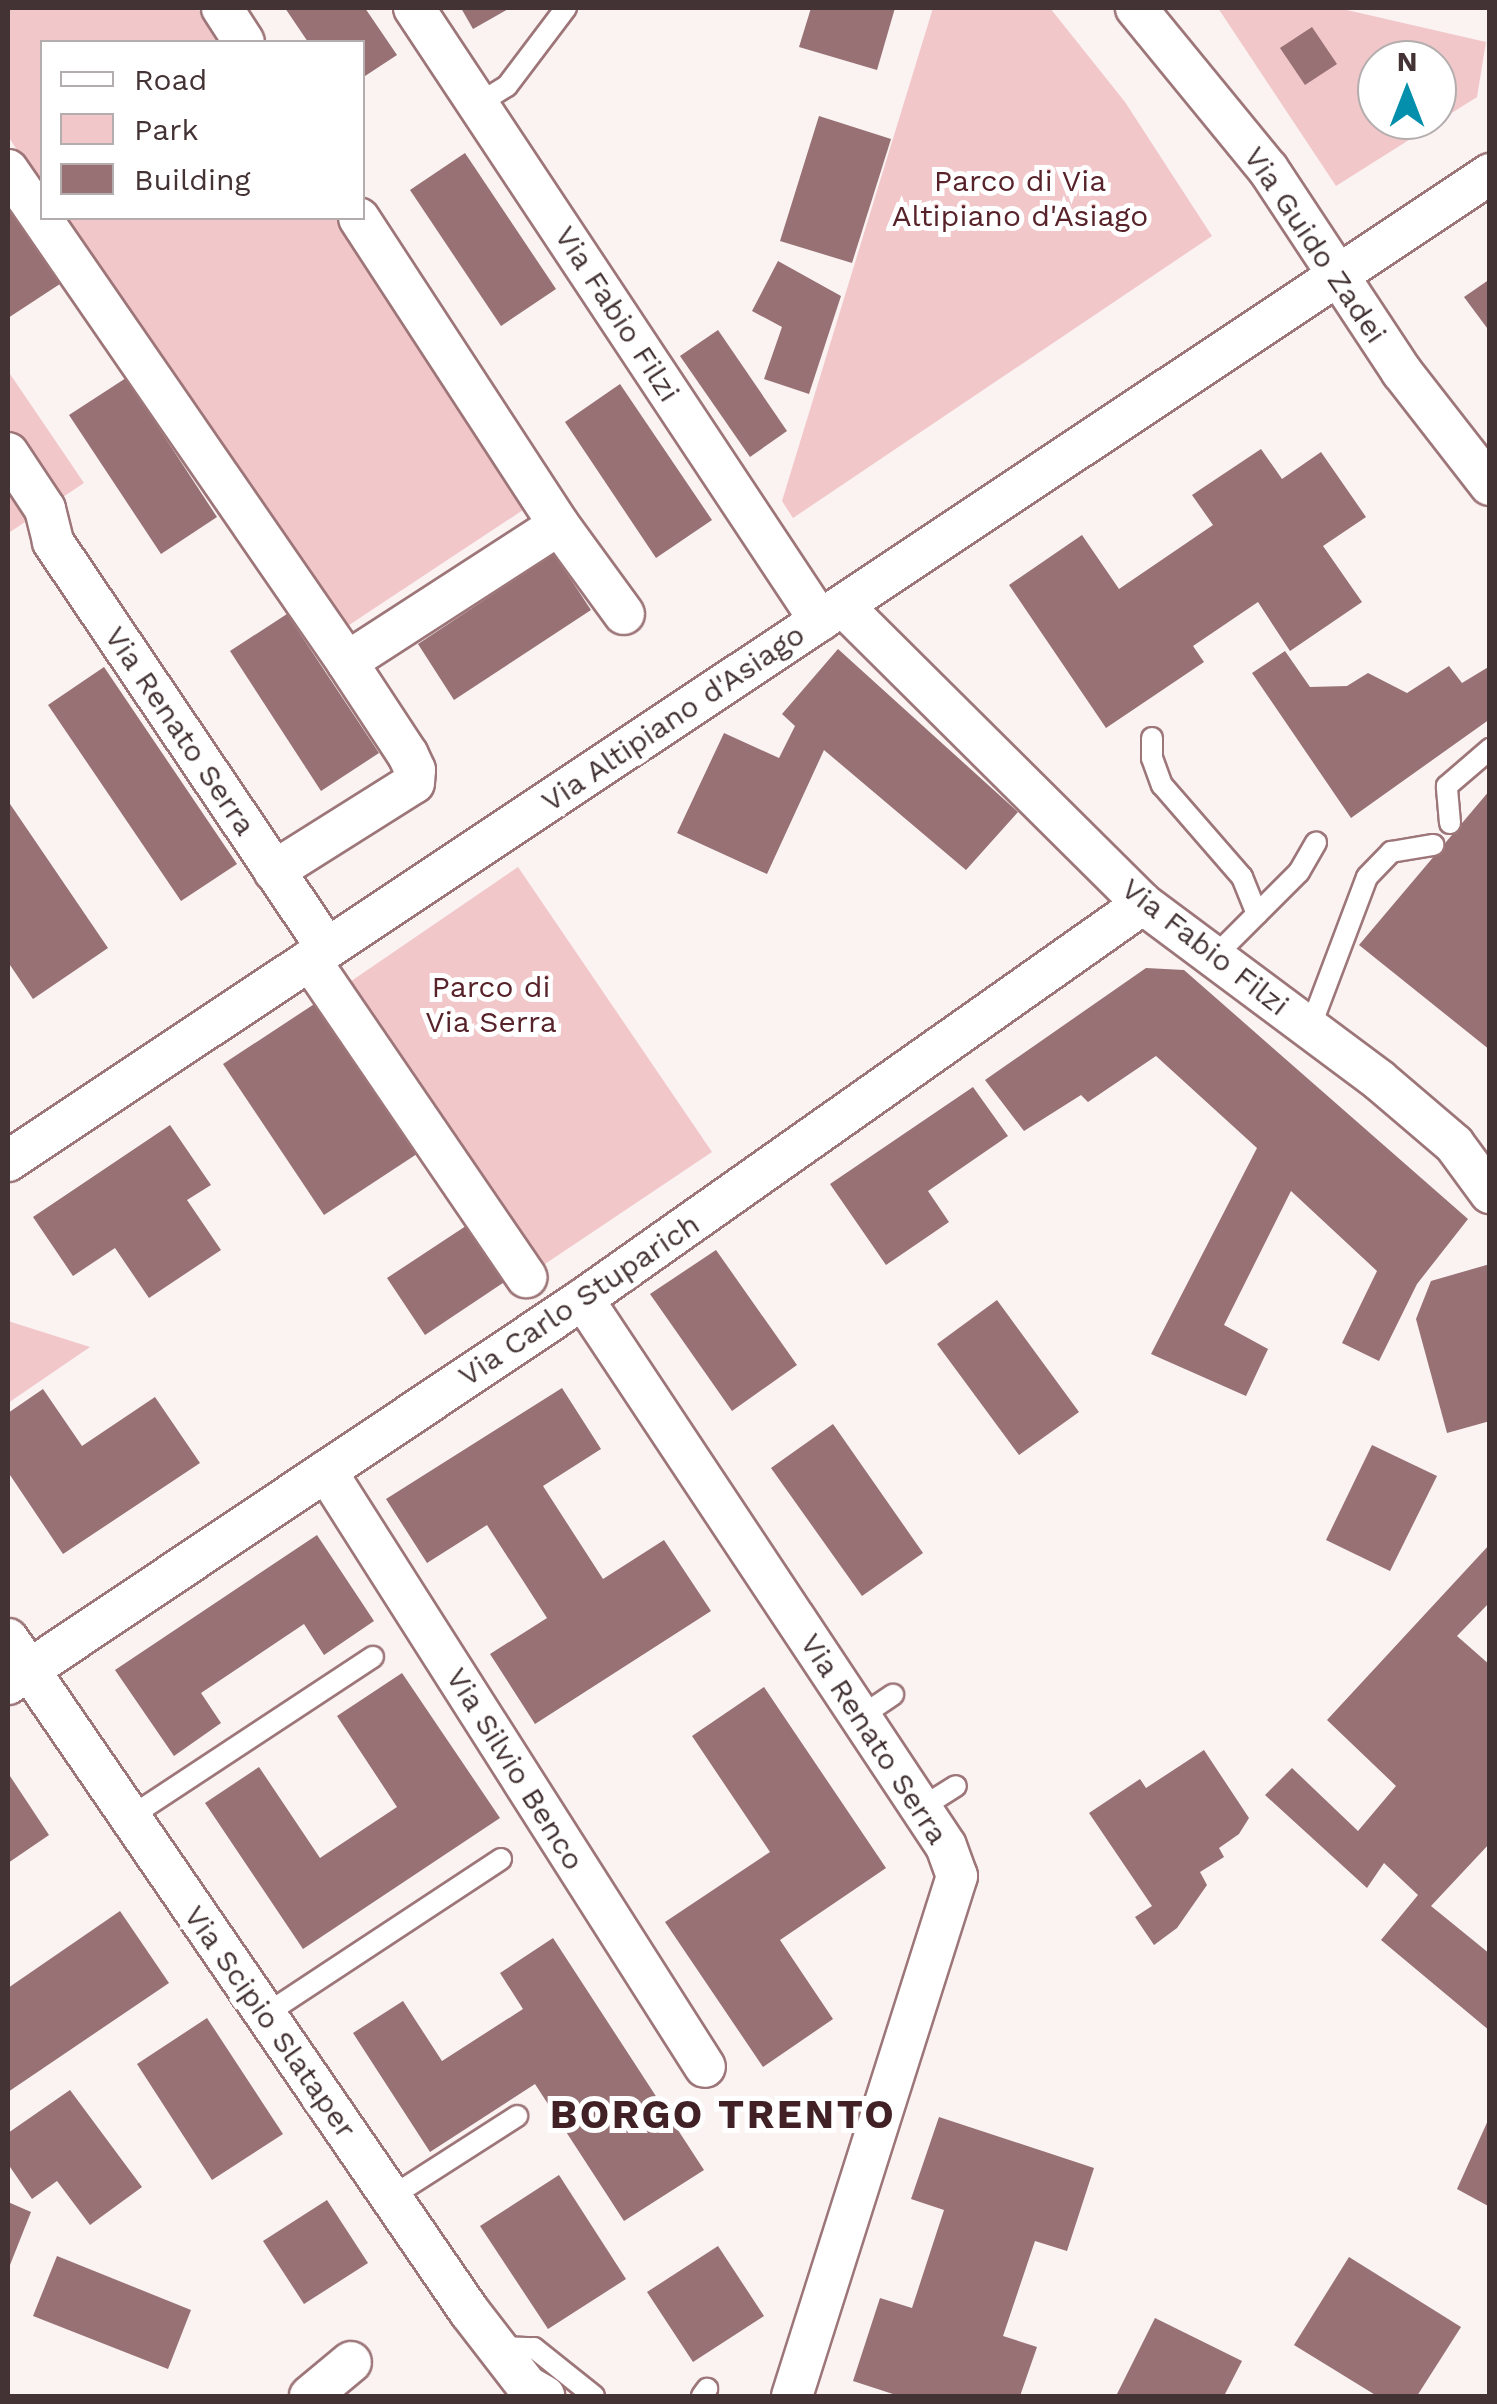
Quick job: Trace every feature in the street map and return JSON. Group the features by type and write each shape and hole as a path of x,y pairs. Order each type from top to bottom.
{"street":[{"path":"222,8 243,40"},
{"name":"Via Fabio Filzi","path":"414,8 832,614 1142,904 1310,1028 1454,1144 1490,1193"},
{"name":"Via Guido Zadei","path":"1136,8 1268,170 1402,372 1490,486"},
{"path":"8,170 40,217"},
{"name":"Via Altipiano d'Asiago","path":"8,1161 1490,174"},
{"path":"42,220 346,662 415,770 414,783 274,871"},
{"path":"359,220 559,525 624,614"},
{"name":"Via Renato Serra","path":"8,453 46,508 53,542 274,871 319,954 526,1277"},
{"path":"346,662 559,525"},
{"name":"Via Carlo Stuparich","path":"14,1664 326,1470 583,1300 1142,904"},
{"name":"Via Renato Serra","path":"583,1300 876,1706 921,1808 946,1846 956,1876 792,2396"},
{"name":"Via Silvio Benco","path":"326,1470 704,2067"},
{"name":"Via Scipio Slataper","path":"14,1664 130,1817 264,2016 497,2346 526,2386 544,2396"},
{"path":"310,2396 351,2362"}],"lane":[{"path":"478,104 507,86 566,8"},
{"path":"1152,738 1152,758 1162,785 1242,876 1257,914"},
{"path":"1450,823 1447,786 1490,749"},
{"path":"1214,957 1299,872 1316,842"},
{"path":"1310,1028 1367,876 1392,852 1433,845"},
{"path":"130,1817 374,1658"},
{"path":"921,1808 956,1786"},
{"path":"264,2016 501,1860"},
{"path":"391,2197 518,2116"},
{"path":"497,2346 534,2348 594,2396"}],"green space":[{"path":"8,8 197,8 220,40 40,40 40,186 8,136"},
{"name":"Parco di Via Altipiano d'Asiago","path":"933,8 1050,8 1125,102 1212,236 793,518 782,501"},
{"path":"1218,8 1338,8 1486,42 1477,97 1457,110 1457,40 1357,40 1357,140 1409,140 1336,186"},
{"path":"62,220 338,220 529,506 337,633"},
{"path":"8,371 84,483 10,532 8,529"},
{"name":"Parco di Via Serra","path":"518,867 712,1152 536,1270 344,986"},
{"path":"8,1321 90,1347 8,1403"}],"building":[{"path":"285,8 365,8 397,55 365,76 365,40 307,40"},
{"path":"461,8 510,8 473,29"},
{"path":"811,8 895,8 877,70 799,47"},
{"path":"1312,27 1337,64 1305,85 1280,48"},
{"path":"819,116 891,139 852,263 780,241"},
{"path":"465,153 556,289 501,326 410,190"},
{"path":"8,198 63,282 8,318"},
{"path":"778,261 841,296 809,394 764,379 782,327 752,311"},
{"path":"1490,279 1490,332 1464,297"},
{"path":"718,330 787,431 750,457 680,356"},
{"path":"126,378 217,517 161,554 69,415"},
{"path":"620,384 712,520 656,558 565,422"},
{"path":"1261,449 1282,479 1321,452 1366,517 1323,546 1362,602 1290,651 1258,602 1193,646 1204,662 1106,728 1009,585 1082,535 1119,589 1213,525 1192,495"},
{"path":"554,554 591,610 454,700 418,644"},
{"path":"287,614 379,753 321,791 230,651"},
{"path":"838,649 1018,812 966,870 824,750 767,874 677,833 724,733 779,758 795,726 782,714"},
{"path":"1285,651 1310,687 1347,686 1368,673 1407,693 1449,666 1462,683 1490,666 1490,719 1351,818 1252,673"},
{"path":"104,667 237,864 181,901 48,705"},
{"path":"1490,790 1490,1050 1359,945"},
{"path":"8,801 108,948 33,999 8,962"},
{"path":"1146,968 1184,970 1468,1219 1417,1284 1379,1361 1342,1343 1377,1271 1291,1191 1224,1325 1268,1349 1246,1396 1151,1354 1257,1148 1156,1056 1088,1102 1081,1095 1024,1131 985,1080"},
{"path":"325,997 426,1148 324,1215 223,1064"},
{"path":"973,1087 1008,1136 928,1191 949,1222 886,1265 830,1184"},
{"path":"170,1125 211,1185 187,1200 221,1250 149,1298 115,1248 73,1276 33,1217"},
{"path":"478,1218 515,1275 425,1335 387,1278"},
{"path":"716,1250 797,1365 732,1411 650,1294"},
{"path":"1490,1264 1490,1421 1447,1433 1416,1319 1431,1281"},
{"path":"997,1300 1079,1412 1019,1455 937,1344"},
{"path":"562,1388 601,1449 543,1486 603,1579 664,1540 711,1611 535,1724 490,1654 547,1618 487,1525 427,1563 386,1499"},
{"path":"43,1389 82,1446 155,1397 200,1463 63,1554 8,1472 8,1413"},
{"path":"833,1424 923,1553 862,1596 771,1468"},
{"path":"1372,1445 1437,1476 1390,1571 1326,1540"},
{"path":"317,1535 374,1621 324,1655 304,1624 201,1693 221,1723 174,1756 115,1670"},
{"path":"1490,1544 1490,1602 1457,1636 1490,1665 1490,1843 1431,1906 1490,1954 1490,2031 1381,1940 1418,1895 1384,1863 1367,1888 1265,1795 1292,1768 1358,1831 1396,1786 1327,1720"},
{"path":"402,1673 500,1818 303,1949 205,1803 259,1767 320,1858 397,1807 337,1716"},
{"path":"764,1687 886,1868 780,1940 833,2019 763,2067 665,1922 770,1852 692,1736"},
{"path":"1204,1750 1249,1818 1239,1834 1219,1848 1224,1857 1200,1872 1207,1885 1177,1928 1154,1945 1135,1917 1152,1906 1089,1813 1140,1779 1146,1788"},
{"path":"8,1773 49,1835 8,1863"},
{"path":"120,1911 169,1983 8,2092 8,1988"},
{"path":"553,1938 704,2170 624,2221 535,2084 430,2152 353,2033 403,2001 442,2061 523,2009 500,1973"},
{"path":"207,2018 283,2134 212,2180 137,2064"},
{"path":"70,2090 142,2187 90,2225 57,2181 32,2199 8,2164 8,2133"},
{"path":"1490,2116 1490,2207 1457,2189"},
{"path":"939,2117 1094,2168 1067,2251 1035,2241 1003,2336 1037,2347 1020,2396 899,2396 853,2381 880,2298 912,2308 944,2210 911,2199"},
{"path":"559,2175 626,2279 548,2329 480,2226"},
{"path":"327,2200 368,2263 304,2304 263,2241"},
{"path":"8,2202 31,2212 8,2270"},
{"path":"718,2246 764,2316 693,2362 647,2292"},
{"path":"57,2256 191,2310 168,2369 33,2316"},
{"path":"1349,2257 1461,2327 1417,2396 1377,2396 1294,2345"},
{"path":"1155,2318 1242,2361 1224,2396 1116,2396"}],"district":[{"name":"BORGO TRENTO","path":"723,2115"}]}
